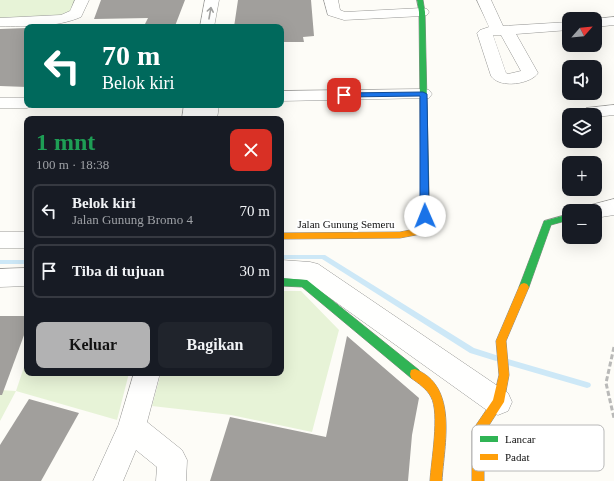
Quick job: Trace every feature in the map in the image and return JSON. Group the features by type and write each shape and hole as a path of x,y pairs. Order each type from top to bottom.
{"street":[{"path":"0,22 64,19 76,14 82,0"},
{"path":"331,0 333,12 344,16 421,6"},
{"path":"484,0 503,31 562,27"},
{"path":"209,24 221,2"},
{"name":"Jalan Gunung Semeru","path":"284,236 400,235 418,232 425,216 421,6"},
{"path":"602,22 614,21"},
{"path":"284,96 423,94"},
{"path":"0,103 24,103"},
{"path":"602,111 614,110"},
{"path":"602,209 614,206"},
{"path":"482,425 498,402 504,375 501,341 526,282 547,223 562,220"},
{"path":"0,240 24,240"},
{"path":"284,269 310,271 498,402"},
{"path":"0,278 24,277"},
{"path":"284,282 304,283 317,292 429,386 437,397 440,419 436,481"},
{"path":"0,290 24,289"},
{"path":"108,481 131,428 146,376"},
{"path":"131,428 172,460 171,481"}],"path":[{"path":"614,347 606,383 614,418"}],"green space":[{"path":"0,0 82,0 76,14 0,21"},
{"path":"284,291 301,291 339,330 312,432 231,415 152,406 160,376 284,376"},
{"path":"24,367 24,376 128,376 117,420 16,391"},
{"path":"0,390 16,391 0,421"}],"building":[{"path":"101,0 185,0 176,24 145,24 148,18 94,19"},
{"path":"238,0 311,0 314,36 303,37 304,42 284,42 284,24 234,24"},
{"path":"24,28 24,87 0,86 0,29"},
{"path":"0,316 24,316 24,335 2,395 0,395"},
{"path":"347,336 419,398 412,435 408,481 210,481 230,417 326,437"},
{"path":"29,399 79,413 41,481 0,481 0,445"}],"waterway":[{"path":"284,257 323,257 472,351 496,358"},
{"path":"0,262 24,262"},
{"path":"508,362 587,385"}],"traffic: fast":[{"path":"420,0 422,12 425,194"},
{"path":"524,287 547,223 562,219"},
{"path":"284,282 304,283 415,374"}],"traffic: slow":[{"path":"284,236 400,235 418,232 425,217 425,194"},
{"path":"482,425 498,402 504,375 501,341 524,287"},
{"path":"415,374 433,390 437,396 439,404 440,438 436,481"},
{"path":"478,471 478,481"}],"route":[{"path":"344,95 423,94 425,216"}]}
